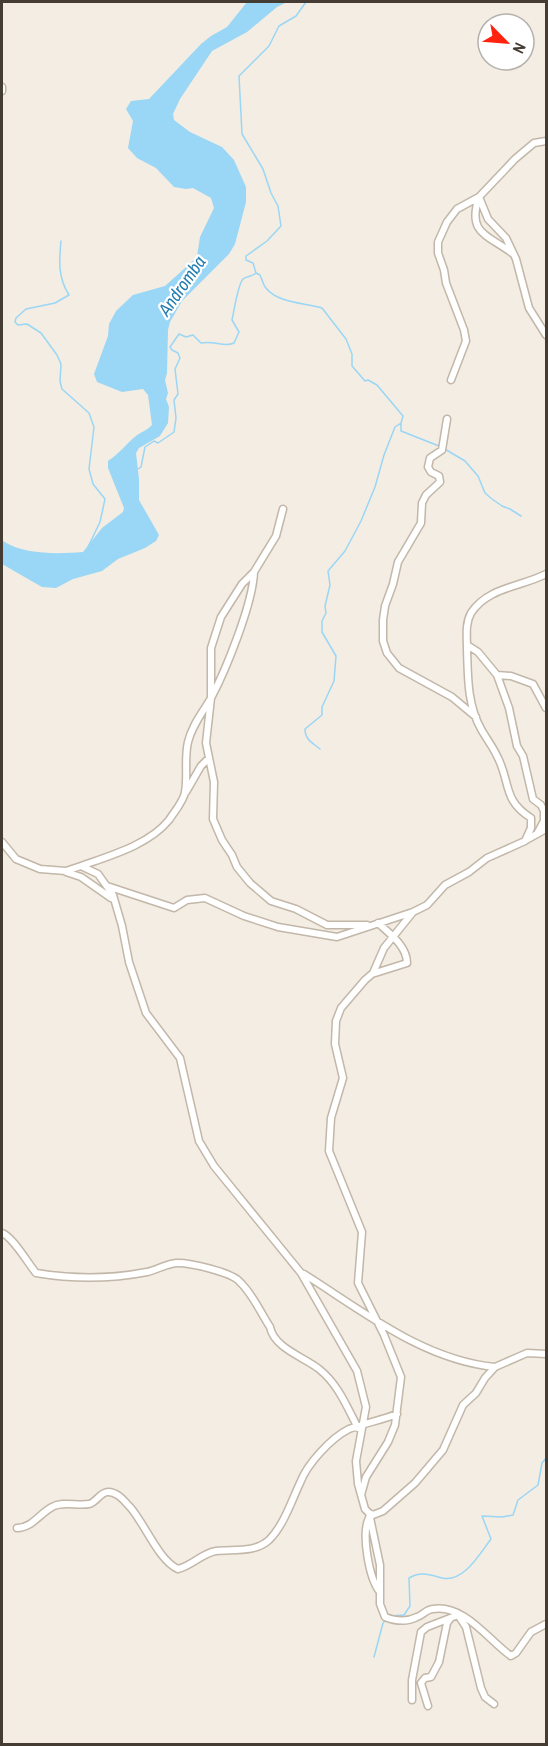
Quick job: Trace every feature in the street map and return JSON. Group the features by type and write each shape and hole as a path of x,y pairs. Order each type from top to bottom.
{"street":[{"path":"450,381 466,341 446,283 438,253 438,242 447,222 457,208 479,197 534,143 546,141"},
{"path":"479,197 488,219 506,238 513,253 529,308 546,335"},
{"path":"479,197 474,213 479,229 513,253"},
{"path":"447,419 442,450 430,458 428,467 439,476 440,482 426,495 422,503 421,523 398,562 385,606 383,640 387,653 399,668 452,697 477,718"},
{"path":"283,509 276,536 254,573 242,584 221,617 211,648 211,698 206,743 214,782 213,819 237,867 250,883 271,901 296,909 327,925 370,925"},
{"path":"185,794 185,761 188,740 200,713 211,698 239,632 254,584 254,573"},
{"path":"525,841 531,828 531,818 520,811 511,800 498,757 480,727 469,690 466,670 467,621 479,603 507,588 546,574"},
{"path":"467,645 478,652 497,675 517,746 523,756 533,799 541,805 544,811 544,821 537,834"},
{"path":"497,675 511,676 530,682 546,708"},
{"path":"66,872 138,844 167,822 201,766 209,758"},
{"path":"106,886 174,908 187,900 205,898 244,916 278,927 337,937 413,912 427,905 445,885 469,872 487,858 546,829"},
{"path":"2,842 16,859 40,869 66,872 81,877 115,902"},
{"path":"81,866 98,874 113,895 129,962 146,1013 180,1058 200,1141 214,1166 301,1273 357,1371 366,1407 360,1426"},
{"path":"361,1496 366,1477 388,1442 398,1414 400,1377 384,1335 358,1283 362,1232 329,1151 331,1118 343,1078 335,1044 336,1021 341,1008 372,974 384,948 413,912"},
{"path":"372,974 407,963 406,955 394,937 378,923"},
{"path":"2,1233 13,1240 23,1258 36,1273 66,1277 113,1276 148,1272 175,1263 206,1268 237,1279 250,1293 270,1327 271,1334 288,1350 321,1371 341,1394 360,1426 362,1433 356,1461 358,1484 369,1515 380,1565 380,1604 387,1618 398,1621 416,1618 432,1609 450,1610 476,1624 510,1656 516,1653 531,1632 546,1624"},
{"path":"301,1273 427,1350 463,1362 495,1367"},
{"path":"369,1515 383,1511 415,1483 443,1450 463,1405 476,1393 495,1367 527,1353 546,1354"},
{"path":"17,1528 28,1526 53,1506 91,1504 104,1493 110,1492 123,1500 144,1525 159,1551 172,1566 178,1569 215,1551 254,1547 270,1539 314,1458 346,1431 398,1414"},
{"path":"369,1515 366,1524 368,1561 376,1587 380,1592"},
{"path":"412,1700 412,1680 421,1632 427,1627 458,1615"},
{"path":"458,1615 466,1627 481,1688 485,1697 494,1704"},
{"path":"428,1706 421,1683 425,1678 431,1677 439,1662 450,1618"}],"water":[{"name":"Andromba","path":"247,2 287,2 277,7 247,32 212,51 180,99 173,114 174,120 190,132 222,147 234,160 246,187 246,202 235,244 229,254 182,301 170,322 165,380 169,407 168,423 160,436 139,448 136,453 139,500 159,535 156,541 145,548 118,559 102,571 73,579 56,588 42,587 2,564 2,534 3,541 21,549 52,553 83,552 102,528 123,512 124,508 108,468 108,461 152,425 148,395 143,389 122,392 97,382 94,374 108,336 109,324 116,311 133,295 165,286 194,260 197,256 200,237 214,208 211,198 193,188 174,187 156,168 137,158 128,148 133,121 126,109 131,101 149,99 201,44 227,27"}],"waterway":[{"path":"138,469 141,467 145,447 154,441 158,443 174,432 176,418 174,400 178,394 175,369 180,358 178,353 170,347 179,334 186,337 193,335 201,343 226,345 234,343 239,332 232,320 239,286 243,279 256,273 253,263 246,260 246,256 267,241 281,226 278,206 263,169 242,134 239,76 269,46 279,26 296,16 306,2"},
{"path":"61,241 60,269 65,289 69,295 55,303 26,309 16,318 15,322 18,325 27,324 41,333 61,364 62,389 89,413 94,427 89,469 93,484 105,499 100,522 88,547"},
{"path":"256,273 260,275 266,288 277,297 322,308 346,339 352,354 352,366 365,381 368,380 377,385 403,416 401,423 395,427 361,521 345,551 328,571 330,585 325,606 326,613 322,621 322,632 336,656 334,681 322,707 322,715 305,729 308,739 320,749"},
{"path":"401,423 401,431 439,446"},
{"path":"443,448 465,461 478,476 485,493 502,506 521,516"},
{"path":"391,1616 404,1615 410,1606 409,1578 422,1574 450,1578 471,1566 491,1539 482,1516 513,1515 518,1500 538,1485 542,1463 546,1458"},
{"path":"374,1657 385,1621"}]}
